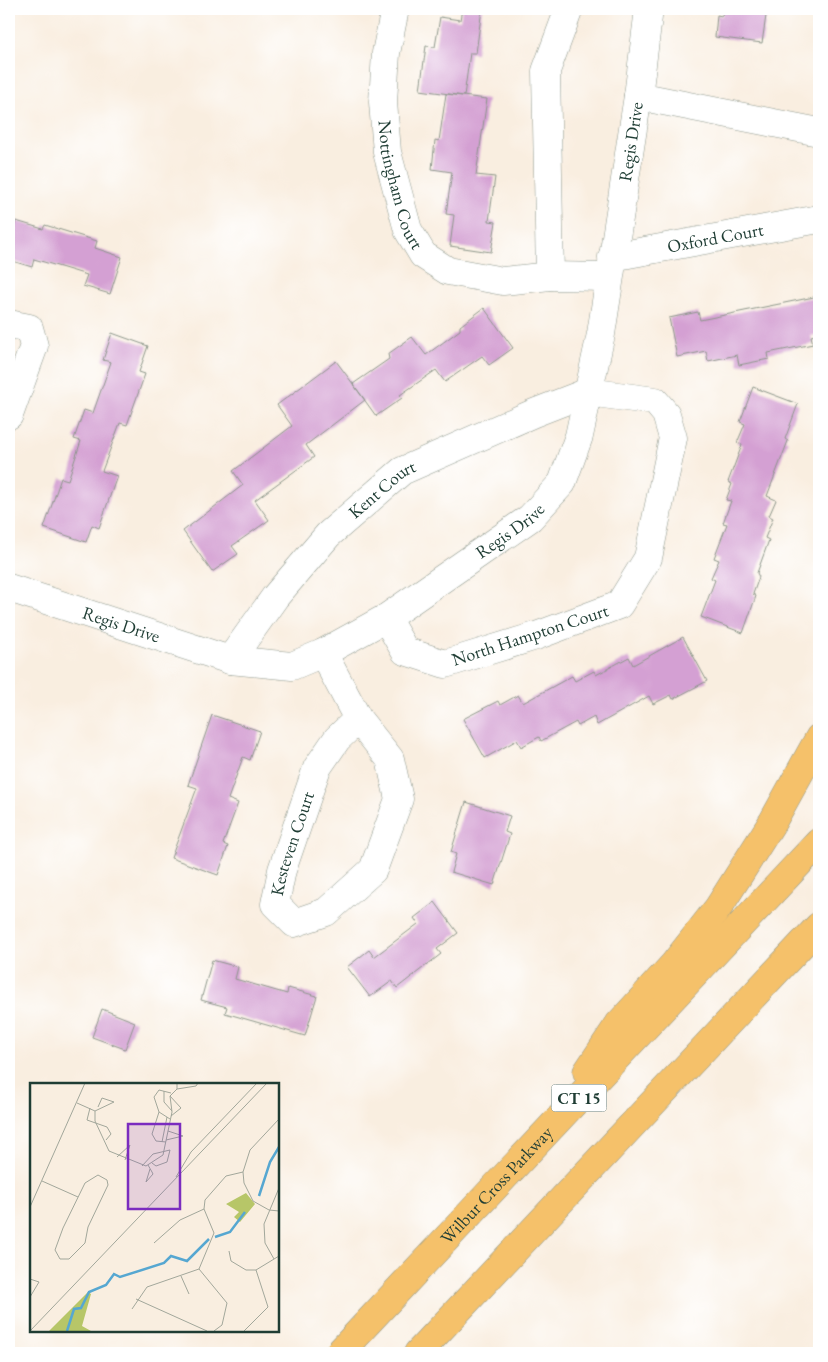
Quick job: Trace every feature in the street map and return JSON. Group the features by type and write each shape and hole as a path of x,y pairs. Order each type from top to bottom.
{"highway":[{"path":"563,1115 609,1037 692,942 718,908 774,821 819,738"},
{"name":"Wilbur Cross Parkway","path":"339,1353 819,842"},
{"path":"418,1353 819,926"}],"street":[{"name":"Nottingham Court","path":"395,9 386,53 383,102 387,152 408,230 423,255 448,271 503,281 610,267"},
{"path":"550,276 546,71 569,9"},
{"name":"Regis Drive","path":"9,588 230,660 292,666 323,653 386,618 530,518 562,483 578,436 601,334 638,96 649,9"},
{"path":"638,96 819,132"},
{"name":"Oxford Court","path":"610,267 819,219"},
{"path":"9,324 29,328 34,346 9,415"},
{"name":"North Hampton Court","path":"386,618 404,651 445,664 536,636 619,605 648,558 673,438 666,414 655,401 588,392"},
{"name":"Kent Court","path":"230,660 275,597 328,535 402,471 534,413 588,392"},
{"name":"Kesteven Court","path":"323,653 358,720 390,759 398,799 373,870 326,912 294,923 276,904 282,870 317,768 337,739 358,720"}],"building":[{"path":"462,9 482,9 476,53 470,53 464,96 420,90 426,46 435,47 440,17 460,20"},
{"path":"723,9 767,9 762,43 715,37 717,15 722,16"},
{"path":"446,94 487,99 476,175 495,177 489,221 496,222 491,252 450,246 454,215 446,214 452,172 432,169 435,140 439,141"},
{"path":"16,221 43,229 45,225 97,241 95,248 122,257 110,294 83,286 87,275 34,259 32,267 9,260 9,244"},
{"path":"819,296 819,334 811,336 813,344 768,353 769,359 739,365 737,355 708,361 706,351 677,357 669,318 698,312 700,320"},
{"path":"484,308 513,348 489,365 482,356 445,382 436,370 400,395 402,398 376,416 353,384 389,359 388,354 412,337 426,355 460,330 460,326"},
{"path":"112,333 148,346 139,372 145,374 127,425 120,423 102,471 117,476 99,528 92,525 86,542 44,528 61,478 68,480 81,441 74,439 84,410 93,413 111,362 103,360"},
{"path":"336,361 365,400 306,445 314,457 255,500 269,520 232,546 238,554 212,572 183,531 243,485 233,471 292,426 277,405"},
{"path":"753,387 798,404 785,439 788,441 767,496 776,500 769,516 773,518 765,538 769,540 757,573 759,577 753,594 756,596 743,633 701,617 715,580 711,578 719,560 714,558 727,524 723,523 731,501 726,500 732,484 728,482 742,445 737,443 745,424 740,422"},
{"path":"683,637 707,681 673,699 671,695 653,704 649,696 597,725 594,717 578,726 576,722 541,741 539,737 521,747 517,740 485,758 463,719 498,701 500,705 518,695 523,703 572,676 575,681 594,671 596,675 629,657 633,665"},
{"path":"212,715 260,731 250,760 243,757 228,799 238,803 223,844 228,846 218,875 171,858 197,788 188,785"},
{"path":"466,802 510,816 505,832 510,834 494,885 451,872 456,854 451,852"},
{"path":"435,902 458,933 437,949 441,954 397,988 392,981 370,997 347,967 369,950 374,957 418,924 414,918"},
{"path":"212,960 238,967 235,979 287,994 288,988 317,996 305,1036 225,1013 227,1007 201,1000"},
{"path":"102,1009 135,1022 125,1049 92,1037"}]}
